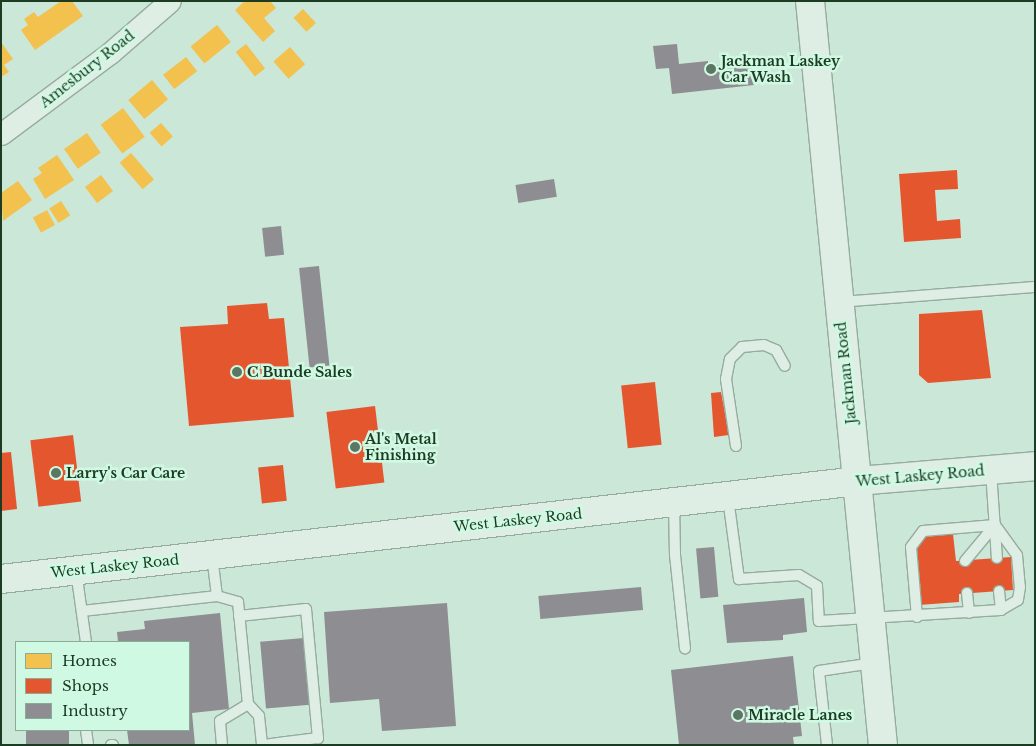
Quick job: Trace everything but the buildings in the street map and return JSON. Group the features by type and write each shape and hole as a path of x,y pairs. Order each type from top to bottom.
{"main road":[{"name":"Jackman Road","path":"810,1 883,745"},
{"name":"West Laskey Road","path":"1,579 858,481 1035,466"}],"street":[{"name":"Amesbury Road","path":"1,134 110,53 170,1"}],"lane":[{"path":"839,302 1035,287"},
{"path":"736,446 726,379 730,359 742,347 764,345 776,350 785,366"},
{"path":"991,470 997,558"},
{"path":"728,497 739,580 798,575 817,586 819,620 917,617 1001,610 1018,600 1020,587 1017,555 995,525"},
{"path":"674,502 675,554 686,648"},
{"path":"964,561 995,525"},
{"path":"917,617 911,547 923,531 995,525"},
{"path":"212,555 217,596"},
{"path":"76,570 86,641"},
{"path":"999,591 1001,610"},
{"path":"967,593 969,612"},
{"path":"82,610 217,596 238,602 239,616 248,704 259,716 263,745 286,744 318,738 306,609 239,616"},
{"path":"827,745 820,699 819,671 875,662"},
{"path":"222,745 220,721 248,704"},
{"path":"86,731 88,745"}],"place":[{"name":"Jackman Laskey Car Wash","path":"711,69"},
{"name":"C Bunde Sales","path":"237,372"},
{"name":"Al's Metal Finishing","path":"355,447"},
{"name":"Larry's Car Care","path":"56,473"},
{"name":"Miracle Lanes","path":"738,715"}]}
